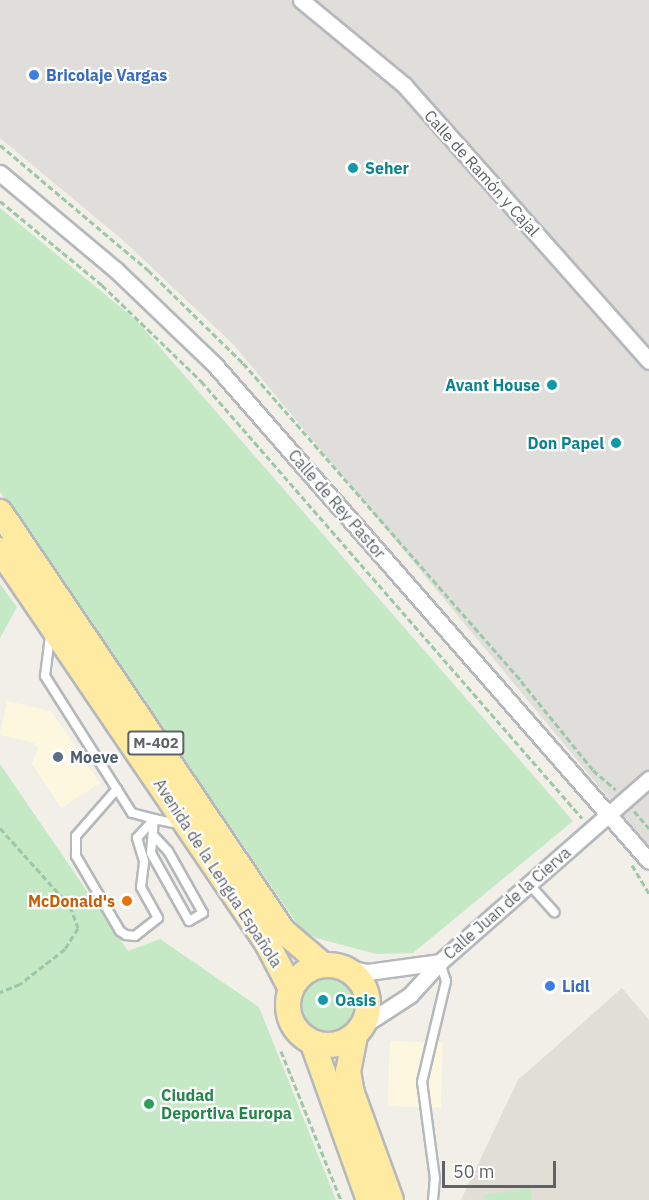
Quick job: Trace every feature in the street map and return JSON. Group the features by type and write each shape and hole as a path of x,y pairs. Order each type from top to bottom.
{"highway":[{"name":"Avenida de la Lengua Española","path":"0,512 283,931 331,965"},
{"name":"Avenida de la Lengua Española","path":"0,550 268,945 291,989"},
{"path":"291,989 298,977 331,965"},
{"name":"M-402","path":"331,965 357,978 368,996 348,1071 352,1093 391,1200"},
{"name":"M-402","path":"291,989 288,1012 293,1027 313,1044 369,1200"},
{"path":"313,1044 336,1045 360,1030"}],"street":[{"name":"Calle de Ramón y Cajal","path":"301,0 404,85 649,361"},
{"name":"Calle de Rey Pastor","path":"0,173 116,270 214,364 649,861"},
{"name":"Calle Juan de la Cierva","path":"360,1030 410,995 440,962 649,779"},
{"path":"331,965 368,972 440,962"}],"lane":[{"path":"52,625 45,676 132,813 188,826"},
{"path":"117,789 76,836 76,856 120,931 126,935 135,936 158,918 141,887 144,861 137,838 154,819"},
{"path":"153,835 168,851 203,913 189,921 151,853 154,819"},
{"path":"529,883 554,912"},
{"path":"433,1200 435,1179 422,1082 446,981 440,962"}],"path":[{"path":"0,145 148,270 243,363 521,681 594,770 625,800 649,828"},
{"path":"0,201 102,285 201,381 592,829"},
{"path":"0,828 70,906 78,928 65,949 20,984 0,992"},
{"path":"630,861 649,893"},
{"path":"281,1051 341,1200"}],"shaded area":[{"path":"0,0 649,0 649,847 234,345 125,242 0,138"},
{"name":"Moeve","path":"7,701 51,711 100,783 61,808 32,764 38,748 34,743 0,735"},
{"path":"622,988 649,1020 649,1200 461,1200 518,1080"},
{"path":"390,1041 443,1043 441,1108 388,1106"}],"green space":[{"path":"0,208 136,320 573,821 413,953 376,954 316,938 300,928 0,492"},
{"path":"0,584 17,607 0,638"},
{"name":"Ciudad Deportiva Europa","path":"0,764 128,951 160,939 259,1007 336,1200 0,1200"},
{"path":"321,974 333,974 348,982 356,997 356,1009 348,1024 333,1032 321,1032 306,1024 298,1009 298,997 306,982"},
{"path":"530,1188 532,1200 485,1200 484,1195"}],"place":[{"name":"Bricolaje Vargas","path":"34,75"},
{"name":"Seher","path":"353,168"},
{"name":"Avant House","path":"552,385"},
{"name":"Don Papel","path":"616,443"},
{"name":"Moeve","path":"58,757"},
{"name":"McDonald's","path":"127,901"},
{"name":"Lidl","path":"550,986"},
{"name":"Oasis","path":"323,1000"},
{"name":"Ciudad Deportiva Europa","path":"149,1104"}]}
